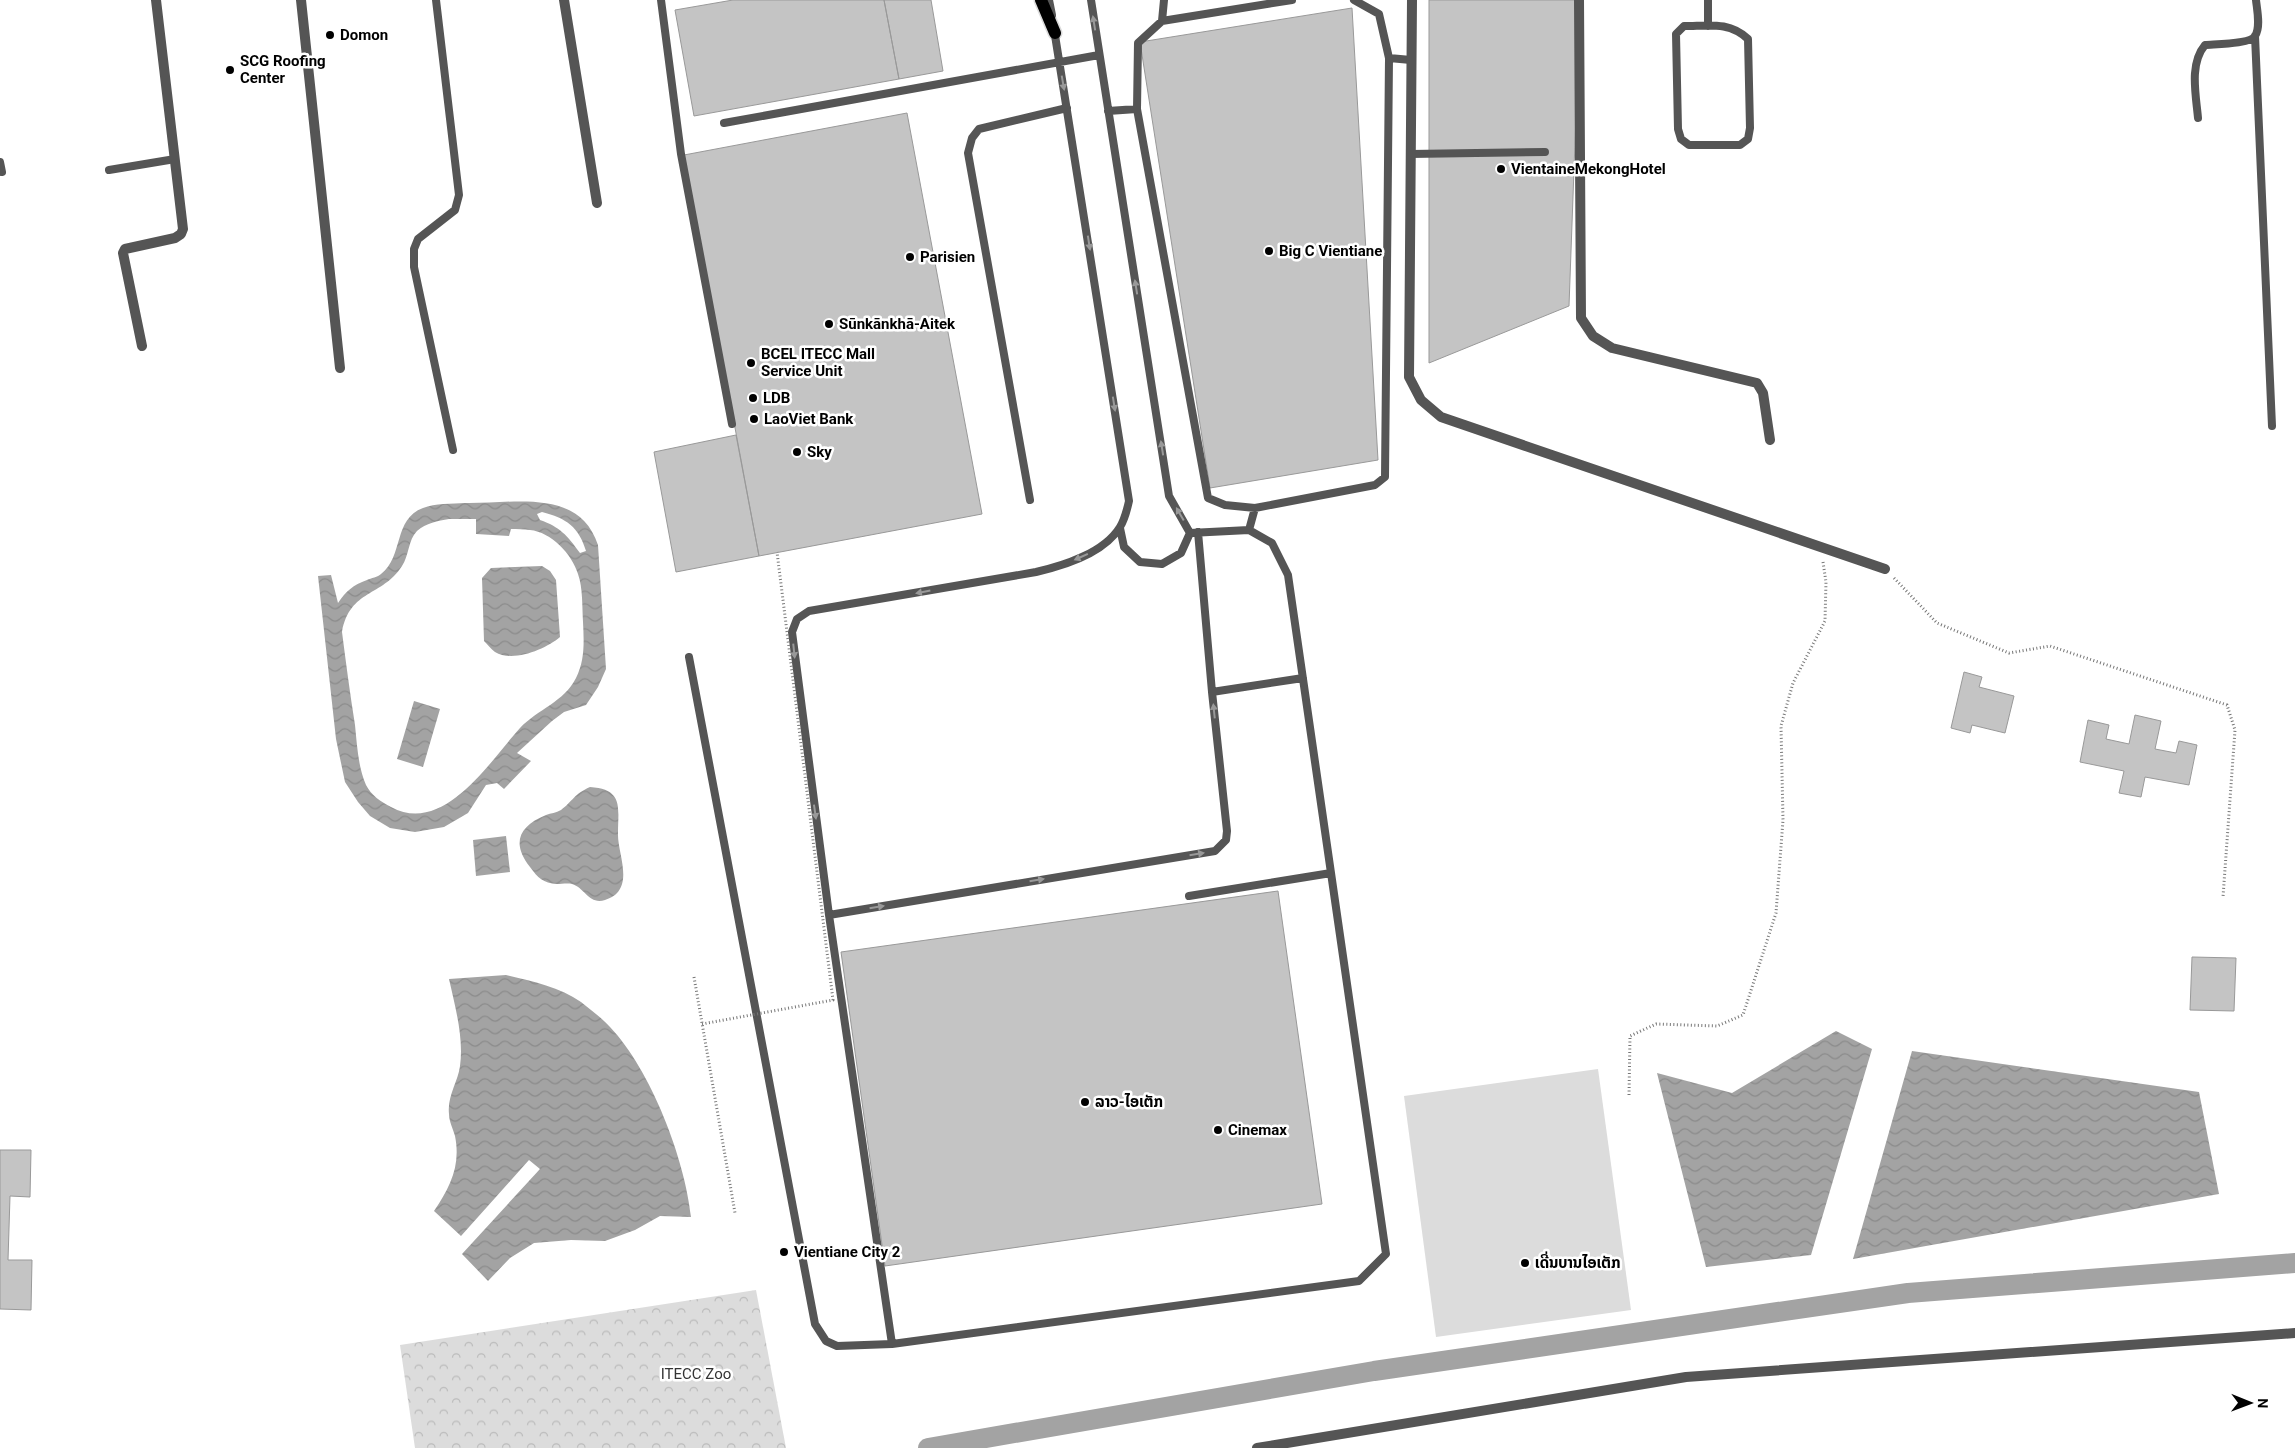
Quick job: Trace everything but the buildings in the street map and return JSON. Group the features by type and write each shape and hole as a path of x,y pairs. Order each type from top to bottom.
{"main road":[{"path":"1041,0 1055,32"}],"street":[{"path":"142,346 123,253 125,249 175,238 181,234 183,229 156,0"},
{"path":"301,0 340,368"},
{"path":"564,0 597,203"},
{"path":"1412,0 1409,377 1422,400 1441,417 1885,569"},
{"path":"1579,0 1581,318 1593,336 1612,348 1757,383 1764,392 1770,440"},
{"path":"1256,1448 1686,1377 2295,1333"}],"lane":[{"path":"436,0 459,195 455,210 418,239 414,249 414,266 453,450"},
{"path":"661,0 681,154 732,424"},
{"path":"1049,0 1129,501 1120,528 1124,547 1140,562 1162,564 1181,553 1194,532"},
{"path":"829,915 1215,851 1226,840 1227,832 1194,532 1169,496 1091,0"},
{"path":"1162,21 1164,0"},
{"path":"1292,0 1261,3 1162,21 1138,43 1137,109 1208,498 1225,505 1255,508 1375,485 1384,477 1389,58 1379,14 1354,0"},
{"path":"1708,0 1708,26"},
{"path":"2256,0 2257,27 2255,36 2272,426"},
{"path":"1684,26 1708,26 1730,27 1739,30 1748,39 1750,128 1748,139 1740,145 1689,145 1681,139 1678,129 1676,34 1684,26"},
{"path":"2198,118 2196,87 2199,53 2205,46 2249,41 2255,36"},
{"path":"724,123 1100,55"},
{"path":"1389,58 1411,60"},
{"path":"1030,500 968,153 972,138 979,129 1067,108"},
{"path":"1108,111 1137,109"},
{"path":"1410,154 1545,152"},
{"path":"109,170 175,159"},
{"path":"0,162 2,172"},
{"path":"1249,530 1255,508"},
{"path":"892,1344 829,915 792,632 797,619 809,611 1060,566 1089,554 1120,528"},
{"path":"688,657 815,1324 826,1340 837,1346 892,1344 1359,1281 1386,1254 1288,575 1272,543 1249,530 1194,532"},
{"path":"1212,692 1303,678"},
{"path":"1189,896 1331,873"}],"path":[{"path":"1629,1095 1630,1036 1656,1024 1717,1026 1743,1015 1776,914 1782,820 1781,726 1793,683 1826,621 1826,582 1821,547"},
{"path":"702,1024 833,1000 777,552"},
{"path":"1885,569 1937,623 2009,653 2050,646 2227,705 2235,730 2223,897"},
{"path":"694,977 736,1213"}],"green space":[{"path":"1598,1069 1631,1310 1436,1337 1404,1096"},
{"name":"ITECC Zoo","path":"756,1290 786,1448 415,1448 400,1345"}],"water":[{"path":"523,501 560,506 576,514 589,527 598,545 606,669 598,687 586,705 564,712 517,753 531,761 504,789 497,783 486,785 468,813 444,827 415,832 390,828 370,816 345,782 336,739 318,576 331,575 338,603 354,586 380,575 393,558 407,520 423,508 444,504","holes":["542,512 558,517 570,525 580,536 586,551 580,553 563,532 540,520 537,514","449,519 476,519 476,534 509,536 511,529 528,530 546,535 560,545 571,559 580,579 584,644 579,671 565,693 527,721 464,791 447,803 429,812 411,813 391,807 373,795 363,778 358,755 342,632 346,618 359,600 394,576 402,566 417,531 428,524"]},
{"path":"542,566 550,571 556,580 560,637 554,642 529,653 511,656 495,652 484,641 482,578 491,568"},
{"path":"414,701 440,709 423,767 397,759"},
{"path":"590,787 609,792 617,801 618,808 618,841 623,880 615,895 600,901 591,898 572,884 552,883 538,877 524,858 520,843 521,836 529,824 561,810 577,795"},
{"path":"506,836 510,872 476,876 473,840"},
{"path":"506,975 545,985 573,997 604,1020 625,1045 639,1067 664,1116 682,1169 691,1217 660,1216 635,1230 605,1241 571,1240 534,1243 510,1258 488,1281 462,1254 540,1169 529,1160 461,1236 434,1211 453,1176 456,1157 455,1136 449,1107 460,1066 461,1044 449,979"},
{"path":"1836,1031 1872,1049 1811,1255 1706,1267 1657,1073 1732,1093"},
{"path":"1912,1051 2199,1092 2219,1194 1853,1259"}],"waterway":[{"path":"928,1448 1374,1371 1908,1293 2295,1263"}],"place":[{"name":"Domon","path":"330,35"},
{"name":"SCG Roofing Center","path":"230,70"},
{"name":"VientaineMekongHotel","path":"1501,169"},
{"name":"Big C Vientiane","path":"1269,251"},
{"name":"Parisien","path":"910,257"},
{"name":"Sūnkānkhā-Aitek","path":"829,324"},
{"name":"BCEL ITECC Mall Service Unit","path":"751,363"},
{"name":"LDB","path":"753,398"},
{"name":"LaoViet Bank","path":"754,419"},
{"name":"Sky","path":"797,452"},
{"name":"ລາວ-ໄອເຕັກ","path":"1085,1102"},
{"name":"Cinemax","path":"1218,1130"},
{"name":"Vientiane City 2","path":"784,1252"},
{"name":"ເດີ່ນບານໄອເຕັກ","path":"1525,1263"}]}
